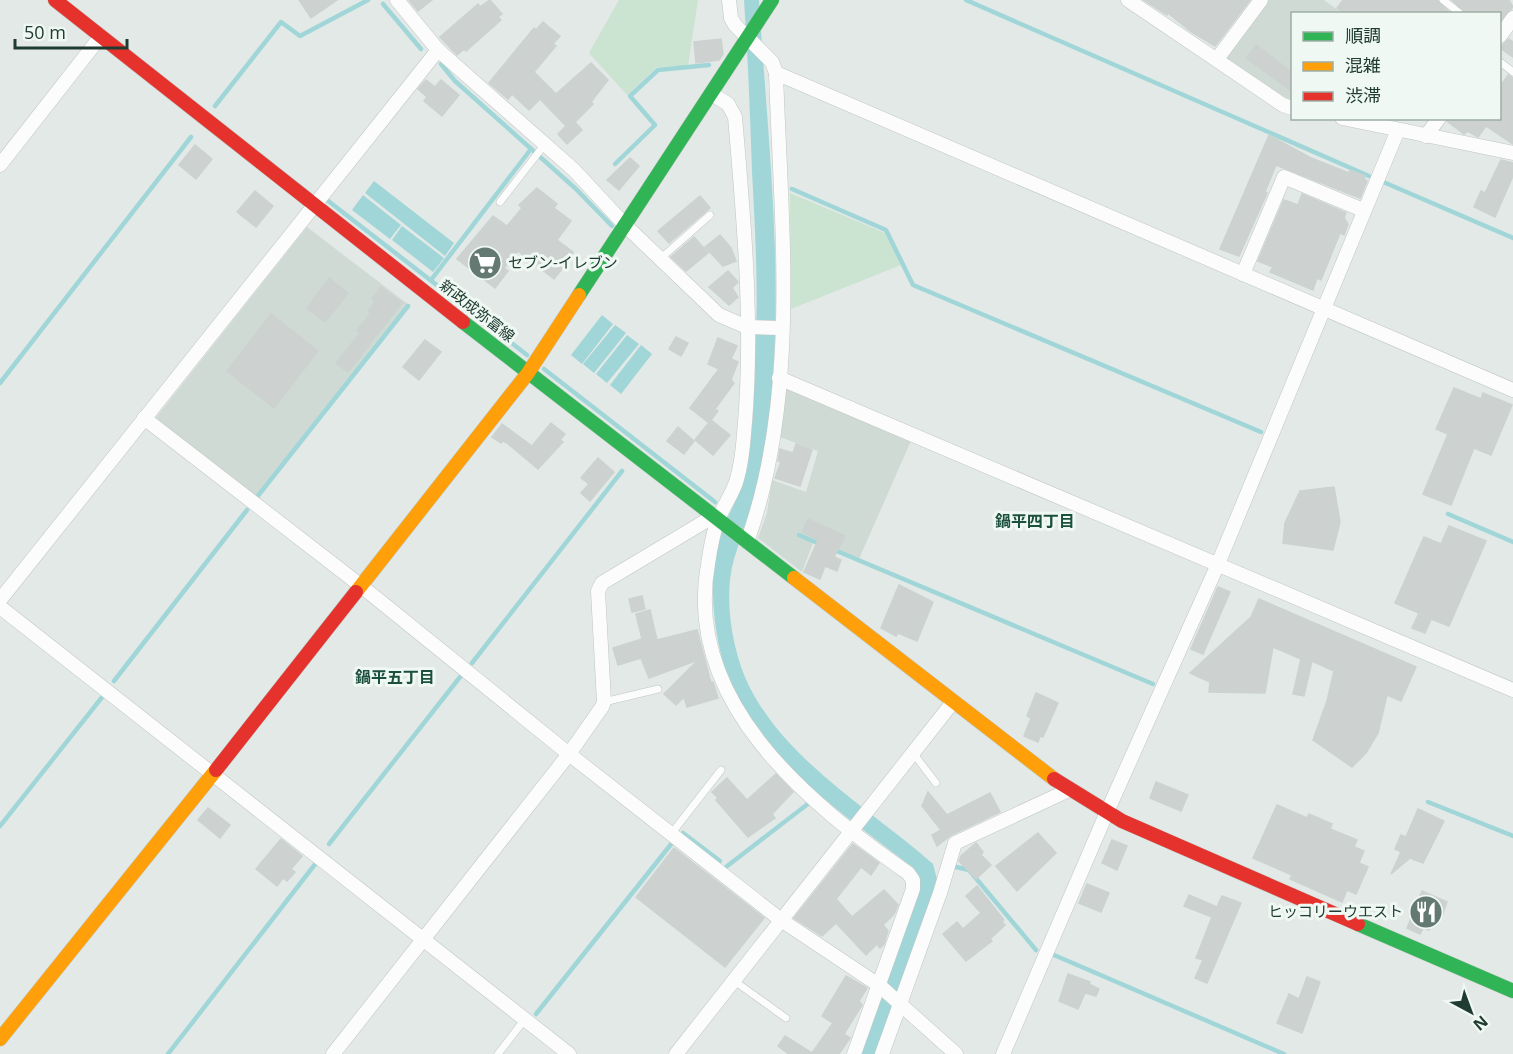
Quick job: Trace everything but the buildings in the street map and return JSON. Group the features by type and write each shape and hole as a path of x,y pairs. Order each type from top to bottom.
{"street":[{"name":"新政成弥富線","path":"55,0 528,373 1069,790 1122,821 1513,990"},
{"path":"397,0 438,50 543,148 574,170 626,226 719,315 751,327 779,328"},
{"path":"0,1039 214,774 528,373 738,54 744,36 772,0"},
{"path":"1128,0 1283,105 1291,107"},
{"path":"1217,59 1261,0"},
{"path":"726,2 731,18 744,36 772,62 776,73 783,221 779,378 772,444 759,510 745,541"},
{"path":"0,165 101,36"},
{"path":"0,600 438,50"},
{"path":"776,73 1513,390"},
{"path":"712,93 728,104 735,117 751,327 744,434 737,478 719,520 707,565 705,597 707,626 725,686 749,729 778,765 852,830 908,873 913,880 913,889 881,986 854,1054"},
{"path":"1351,120 1513,153"},
{"path":"1426,136 1438,120"},
{"path":"1003,1054 1107,812 1218,564 1398,130"},
{"path":"1242,274 1284,177 1363,210"},
{"path":"779,378 1513,690"},
{"path":"144,418 360,585 569,754 781,920 881,986 956,1054"},
{"path":"333,1054 569,754 604,702 598,591 602,583 719,520"},
{"path":"0,607 569,1054"},
{"path":"676,1054 953,702"},
{"path":"882,1054 955,843 1069,790"}],"lane":[{"path":"1443,0 1458,12"},
{"path":"1501,63 1513,72"},
{"path":"500,202 543,148"},
{"path":"660,259 710,215"},
{"path":"604,702 658,689"},
{"path":"913,753 936,783"},
{"path":"671,834 721,770"},
{"path":"733,980 786,1018"},
{"path":"498,1054 525,1019"}],"shaded area":[{"path":"1267,0 1324,0 1341,12 1291,12 1291,100 1224,61 1225,55"},
{"path":"307,227 409,305 257,500 154,420"},
{"path":"781,386 911,441 859,559 814,540 802,572 758,538 767,513 772,480 806,492 818,451 777,436"}],"green space":[{"path":"619,0 698,0 688,66 657,67 627,95 589,53"},
{"path":"790,193 885,233 901,265 791,309"}],"water":[{"path":"744,0 759,0 771,176 776,298 769,416 758,483 731,574 729,607 731,624 738,657 749,686 785,739 832,783 933,864 938,883 876,1054 859,1054 918,885 918,874 814,790 769,745 735,694 722,659 715,618 713,577 715,558 719,540 745,473 754,404 756,274"},
{"path":"374,181 454,243 445,256 365,193"},
{"path":"363,195 401,225 390,239 352,210"},
{"path":"402,226 444,258 433,272 392,240"},
{"path":"602,315 613,324 582,364 571,355"},
{"path":"615,325 626,333 594,373 583,364"},
{"path":"627,335 639,344 607,383 596,374"},
{"path":"641,345 652,354 621,394 610,385"}],"waterway":[{"path":"215,106 281,22 300,36 368,0"},
{"path":"966,0 1369,176"},
{"path":"383,4 421,49"},
{"path":"441,64 455,81 576,189 612,226"},
{"path":"615,164 655,125 630,96 658,70 709,65"},
{"path":"0,383 191,137"},
{"path":"431,280 531,149"},
{"path":"1381,181 1513,238"},
{"path":"792,189 886,230 913,285 1261,432"},
{"path":"327,200 527,355"},
{"path":"257,497 408,306"},
{"path":"544,369 715,502"},
{"path":"472,663 622,471"},
{"path":"114,681 247,510"},
{"path":"1448,514 1513,542"},
{"path":"799,535 822,545"},
{"path":"832,549 1153,684"},
{"path":"329,844 460,677"},
{"path":"0,826 103,696"},
{"path":"1428,802 1513,836"},
{"path":"726,867 809,803"},
{"path":"683,833 720,861"},
{"path":"536,1014 672,843"},
{"path":"168,1054 316,863"},
{"path":"952,866 969,870 1036,950"},
{"path":"1054,955 1284,1054"}],"traffic: fast":[{"path":"579,295 772,0"},
{"path":"463,322 794,578"},
{"path":"1358,924 1513,991"}],"traffic: slow":[{"path":"356,592 528,373 579,295"},
{"path":"794,578 1054,779"},
{"path":"0,1039 216,770"}],"traffic: jam":[{"path":"55,0 463,322"},
{"path":"216,770 356,592"},
{"path":"1054,779 1122,821 1358,924"}],"place":[{"name":"セブン-イレブン","path":"485,263"},
{"name":"ヒッコリーウエスト","path":"1426,912"}],"district":[{"name":"鍋平四丁目","path":"1035,521"},
{"name":"鍋平五丁目","path":"395,677"}]}
